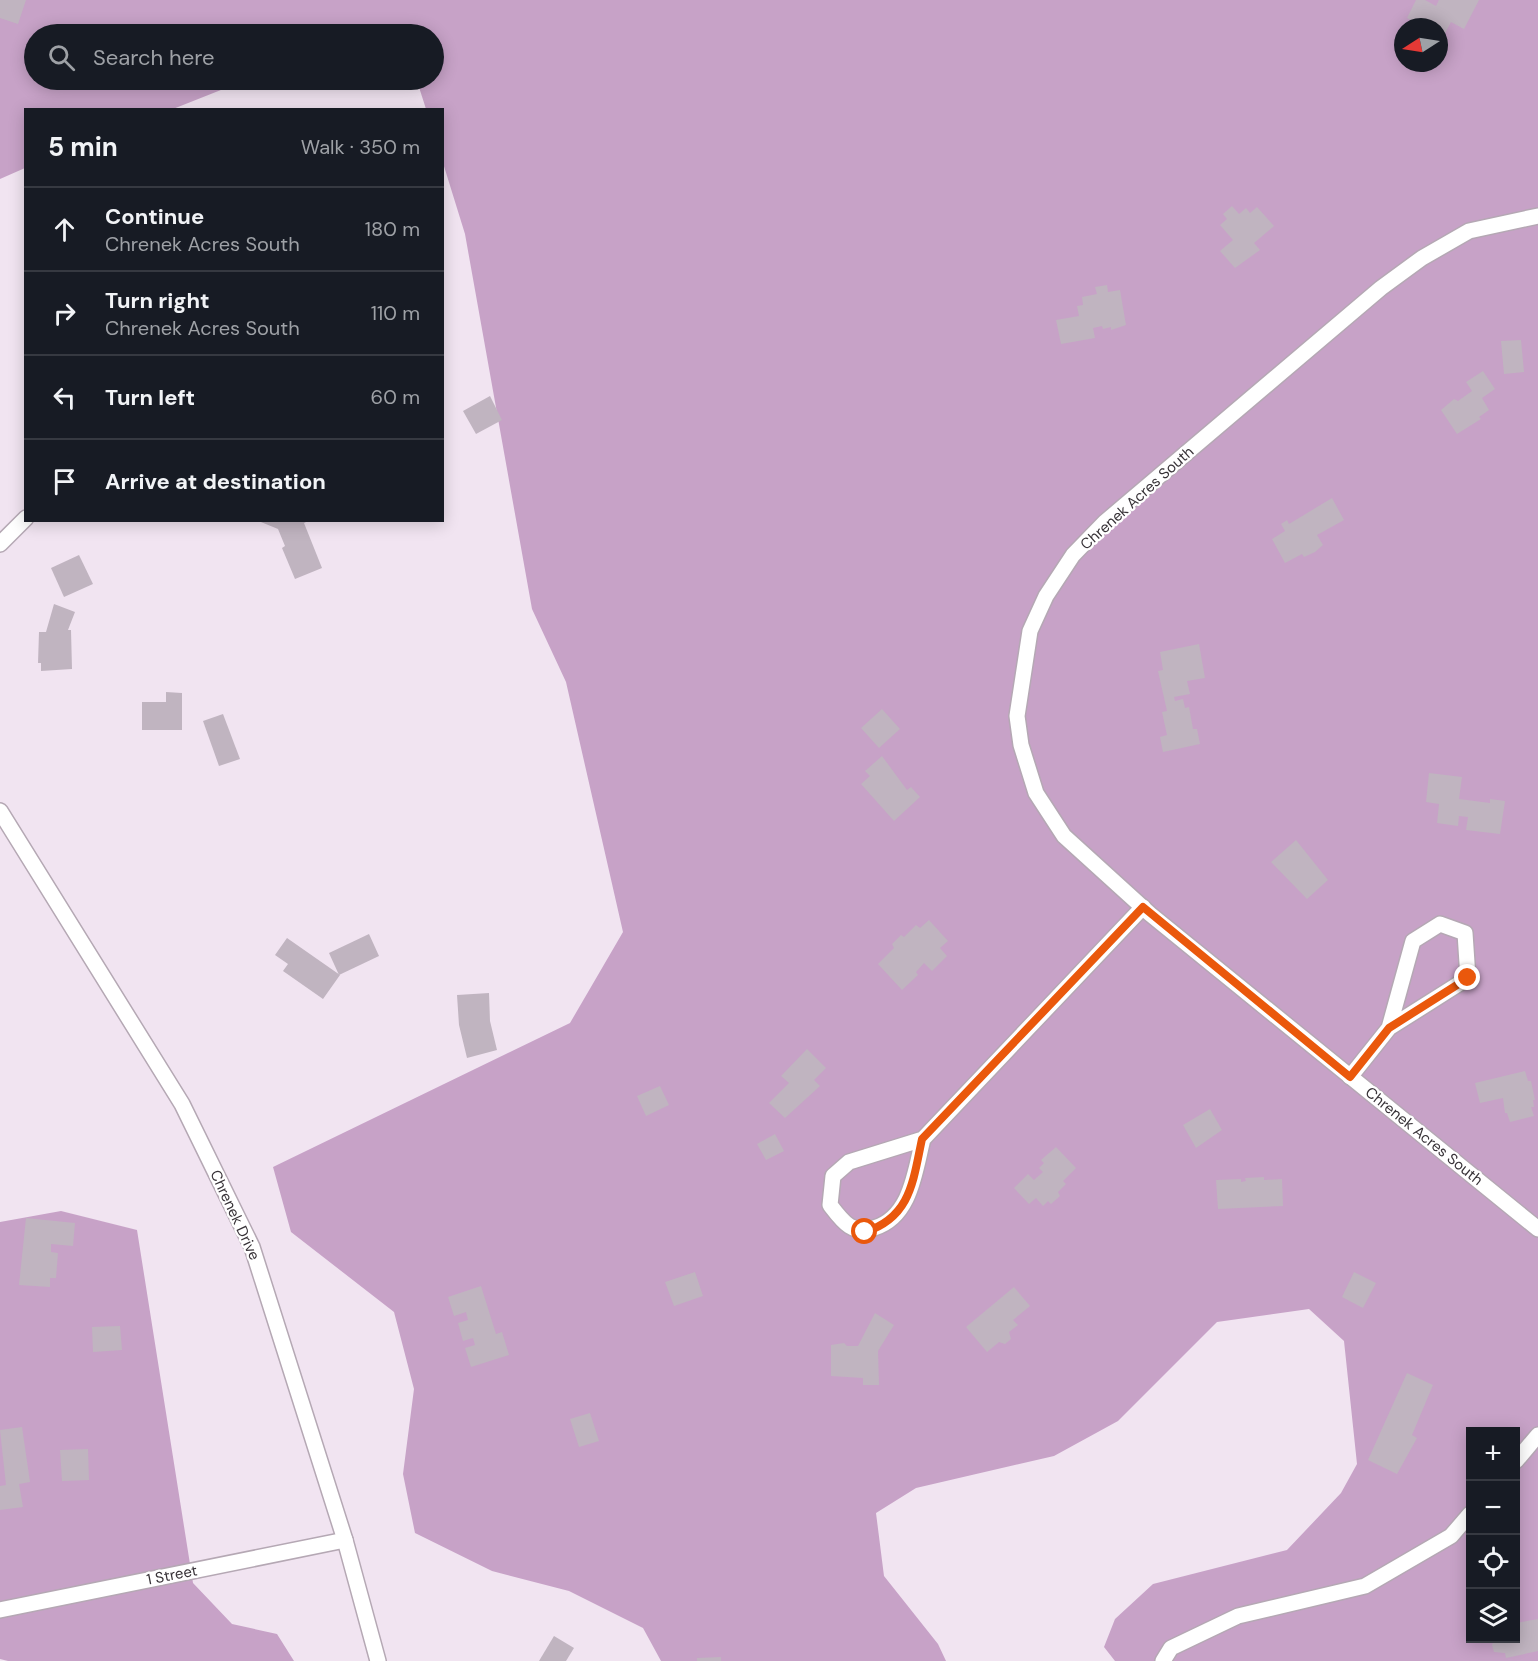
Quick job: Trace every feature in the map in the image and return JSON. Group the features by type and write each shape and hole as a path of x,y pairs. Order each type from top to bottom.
{"street":[{"name":"Chrenek Acres South","path":"1538,216 1469,231 1422,258 1381,288 1105,522 1073,555 1046,596 1030,631 1017,716 1021,745 1036,793 1064,836 1143,907 1538,1228"},
{"path":"0,544 24,520"},
{"name":"Chrenek Drive","path":"0,811 182,1104 252,1247 345,1540 378,1661"},
{"path":"922,1139 912,1187 899,1212 884,1226 865,1232 846,1227 830,1205 833,1176 849,1162 922,1139 1143,907"},
{"path":"1350,1077 1389,1028 1468,978 1465,933 1440,924 1413,941 1389,1028"},
{"path":"1520,1455 1538,1435"},
{"path":"1163,1661 1171,1648 1238,1616 1365,1586 1451,1536 1466,1519"},
{"name":"1 Street","path":"0,1610 345,1540"}],"shaded area":[{"path":"0,0 1538,0 1538,1661 1115,1661 1104,1647 1115,1619 1153,1584 1287,1550 1341,1493 1357,1464 1344,1341 1309,1309 1217,1322 1118,1421 1054,1456 916,1488 876,1513 884,1576 938,1644 946,1661 661,1661 643,1628 569,1591 492,1571 415,1533 403,1474 414,1389 394,1312 291,1232 273,1167 570,1023 623,932 566,682 532,609 465,234 444,166 444,108 426,108 420,90 444,90 444,24 24,24 24,90 221,90 176,108 24,108 24,168 0,179"},
{"path":"61,1211 137,1230 193,1583 232,1624 277,1634 294,1661 8,1661 0,1659 0,1222"}],"building":[{"path":"0,0 26,0 18,24 0,18"},
{"path":"1416,0 1425,0 1436,6 1439,0 1479,0 1464,29 1451,22 1448,28 1448,18 1407,18"},
{"path":"1232,206 1239,214 1246,208 1250,213 1257,207 1274,226 1254,243 1260,250 1235,268 1220,251 1233,240 1220,225 1227,219 1223,214"},
{"path":"1107,285 1108,292 1120,290 1126,325 1111,330 1111,327 1103,329 1102,326 1093,328 1095,338 1061,344 1056,320 1079,316 1077,306 1083,305 1082,297 1097,294 1095,287"},
{"path":"1521,340 1524,372 1504,374 1501,341"},
{"path":"1483,371 1495,389 1482,398 1489,410 1479,417 1481,419 1457,434 1441,410 1454,399 1458,401 1472,391 1466,382"},
{"path":"490,396 502,420 476,434 463,411"},
{"path":"1332,498 1344,520 1317,535 1323,545 1315,552 1304,557 1302,554 1285,563 1272,539 1285,531 1281,524 1287,520 1289,524"},
{"path":"261,522 306,522 304,523 322,568 295,579 282,548 285,546 278,529"},
{"path":"79,555 93,584 64,597 51,568"},
{"path":"54,604 75,612 68,630 71,630 72,669 41,671 41,663 38,663 39,632 46,632"},
{"path":"1199,644 1205,678 1187,681 1190,694 1174,697 1175,701 1183,699 1185,708 1189,707 1193,729 1197,729 1200,744 1163,752 1160,737 1167,735 1162,712 1167,711 1158,671 1163,670 1160,652"},
{"path":"166,692 182,693 182,730 142,730 142,702 166,702"},
{"path":"882,709 900,729 879,748 861,728"},
{"path":"223,714 240,759 219,766 203,721"},
{"path":"882,756 907,790 911,787 920,797 894,821 861,784 870,776 865,771"},
{"path":"1429,773 1462,777 1459,799 1490,803 1490,799 1505,801 1500,834 1466,830 1468,817 1459,816 1458,826 1437,823 1439,804 1426,802"},
{"path":"1296,840 1328,880 1307,899 1271,862"},
{"path":"929,920 948,941 940,948 947,956 932,971 924,963 916,972 918,975 902,990 878,964 894,948 892,944 901,935 904,937 916,925 920,928"},
{"path":"369,934 379,956 339,975 329,953"},
{"path":"287,938 340,975 323,999 283,971 288,964 275,955"},
{"path":"489,993 490,1021 497,1050 467,1058 459,1025 457,995"},
{"path":"807,1049 826,1068 814,1080 820,1086 785,1118 769,1103 789,1083 781,1076"},
{"path":"1525,1071 1528,1081 1531,1081 1535,1100 1533,1100 1534,1107 1531,1107 1534,1116 1510,1122 1505,1113 1503,1098 1480,1103 1475,1083"},
{"path":"660,1086 669,1105 646,1116 637,1096"},
{"path":"1210,1109 1222,1130 1196,1148 1183,1125"},
{"path":"775,1134 784,1151 766,1160 757,1144"},
{"path":"1056,1147 1076,1168 1063,1181 1066,1184 1058,1192 1060,1196 1051,1204 1048,1201 1043,1206 1036,1198 1029,1204 1014,1188 1028,1174 1034,1180 1043,1172 1039,1168 1044,1163 1041,1160"},
{"path":"1264,1177 1264,1180 1282,1179 1283,1206 1218,1209 1216,1180 1241,1179 1241,1182 1246,1181 1245,1178"},
{"path":"26,1218 75,1223 73,1246 51,1244 51,1252 58,1253 56,1278 50,1278 50,1287 19,1285"},
{"path":"695,1272 703,1296 674,1306 665,1282"},
{"path":"1354,1272 1376,1283 1363,1308 1342,1297"},
{"path":"481,1286 496,1334 502,1332 509,1355 471,1367 465,1348 475,1345 473,1338 463,1341 458,1323 468,1320 466,1312 454,1316 448,1297"},
{"path":"1014,1287 1030,1306 1013,1320 1018,1325 1009,1332 1011,1339 1005,1344 999,1342 987,1352 966,1327"},
{"path":"875,1313 894,1325 878,1351 879,1385 863,1385 863,1378 831,1376 831,1345 844,1343 847,1346 858,1346"},
{"path":"120,1326 122,1350 93,1352 92,1327"},
{"path":"1407,1373 1433,1385 1412,1435 1417,1438 1397,1474 1368,1460"},
{"path":"590,1413 599,1441 579,1447 570,1419"},
{"path":"22,1427 30,1482 19,1484 23,1507 0,1510 0,1486 6,1485 0,1430"},
{"path":"88,1449 89,1480 62,1481 60,1450"},
{"path":"1538,1619 1538,1651 1506,1658 1505,1653 1494,1652 1493,1643 1520,1643 1520,1622"},
{"path":"554,1636 574,1648 566,1661 539,1661"},
{"path":"721,1657 721,1661 697,1661 697,1658"}],"route":[{"path":"865,1232 884,1226 899,1212 912,1187 922,1139 1143,907 1350,1077 1389,1028 1468,978"}]}
